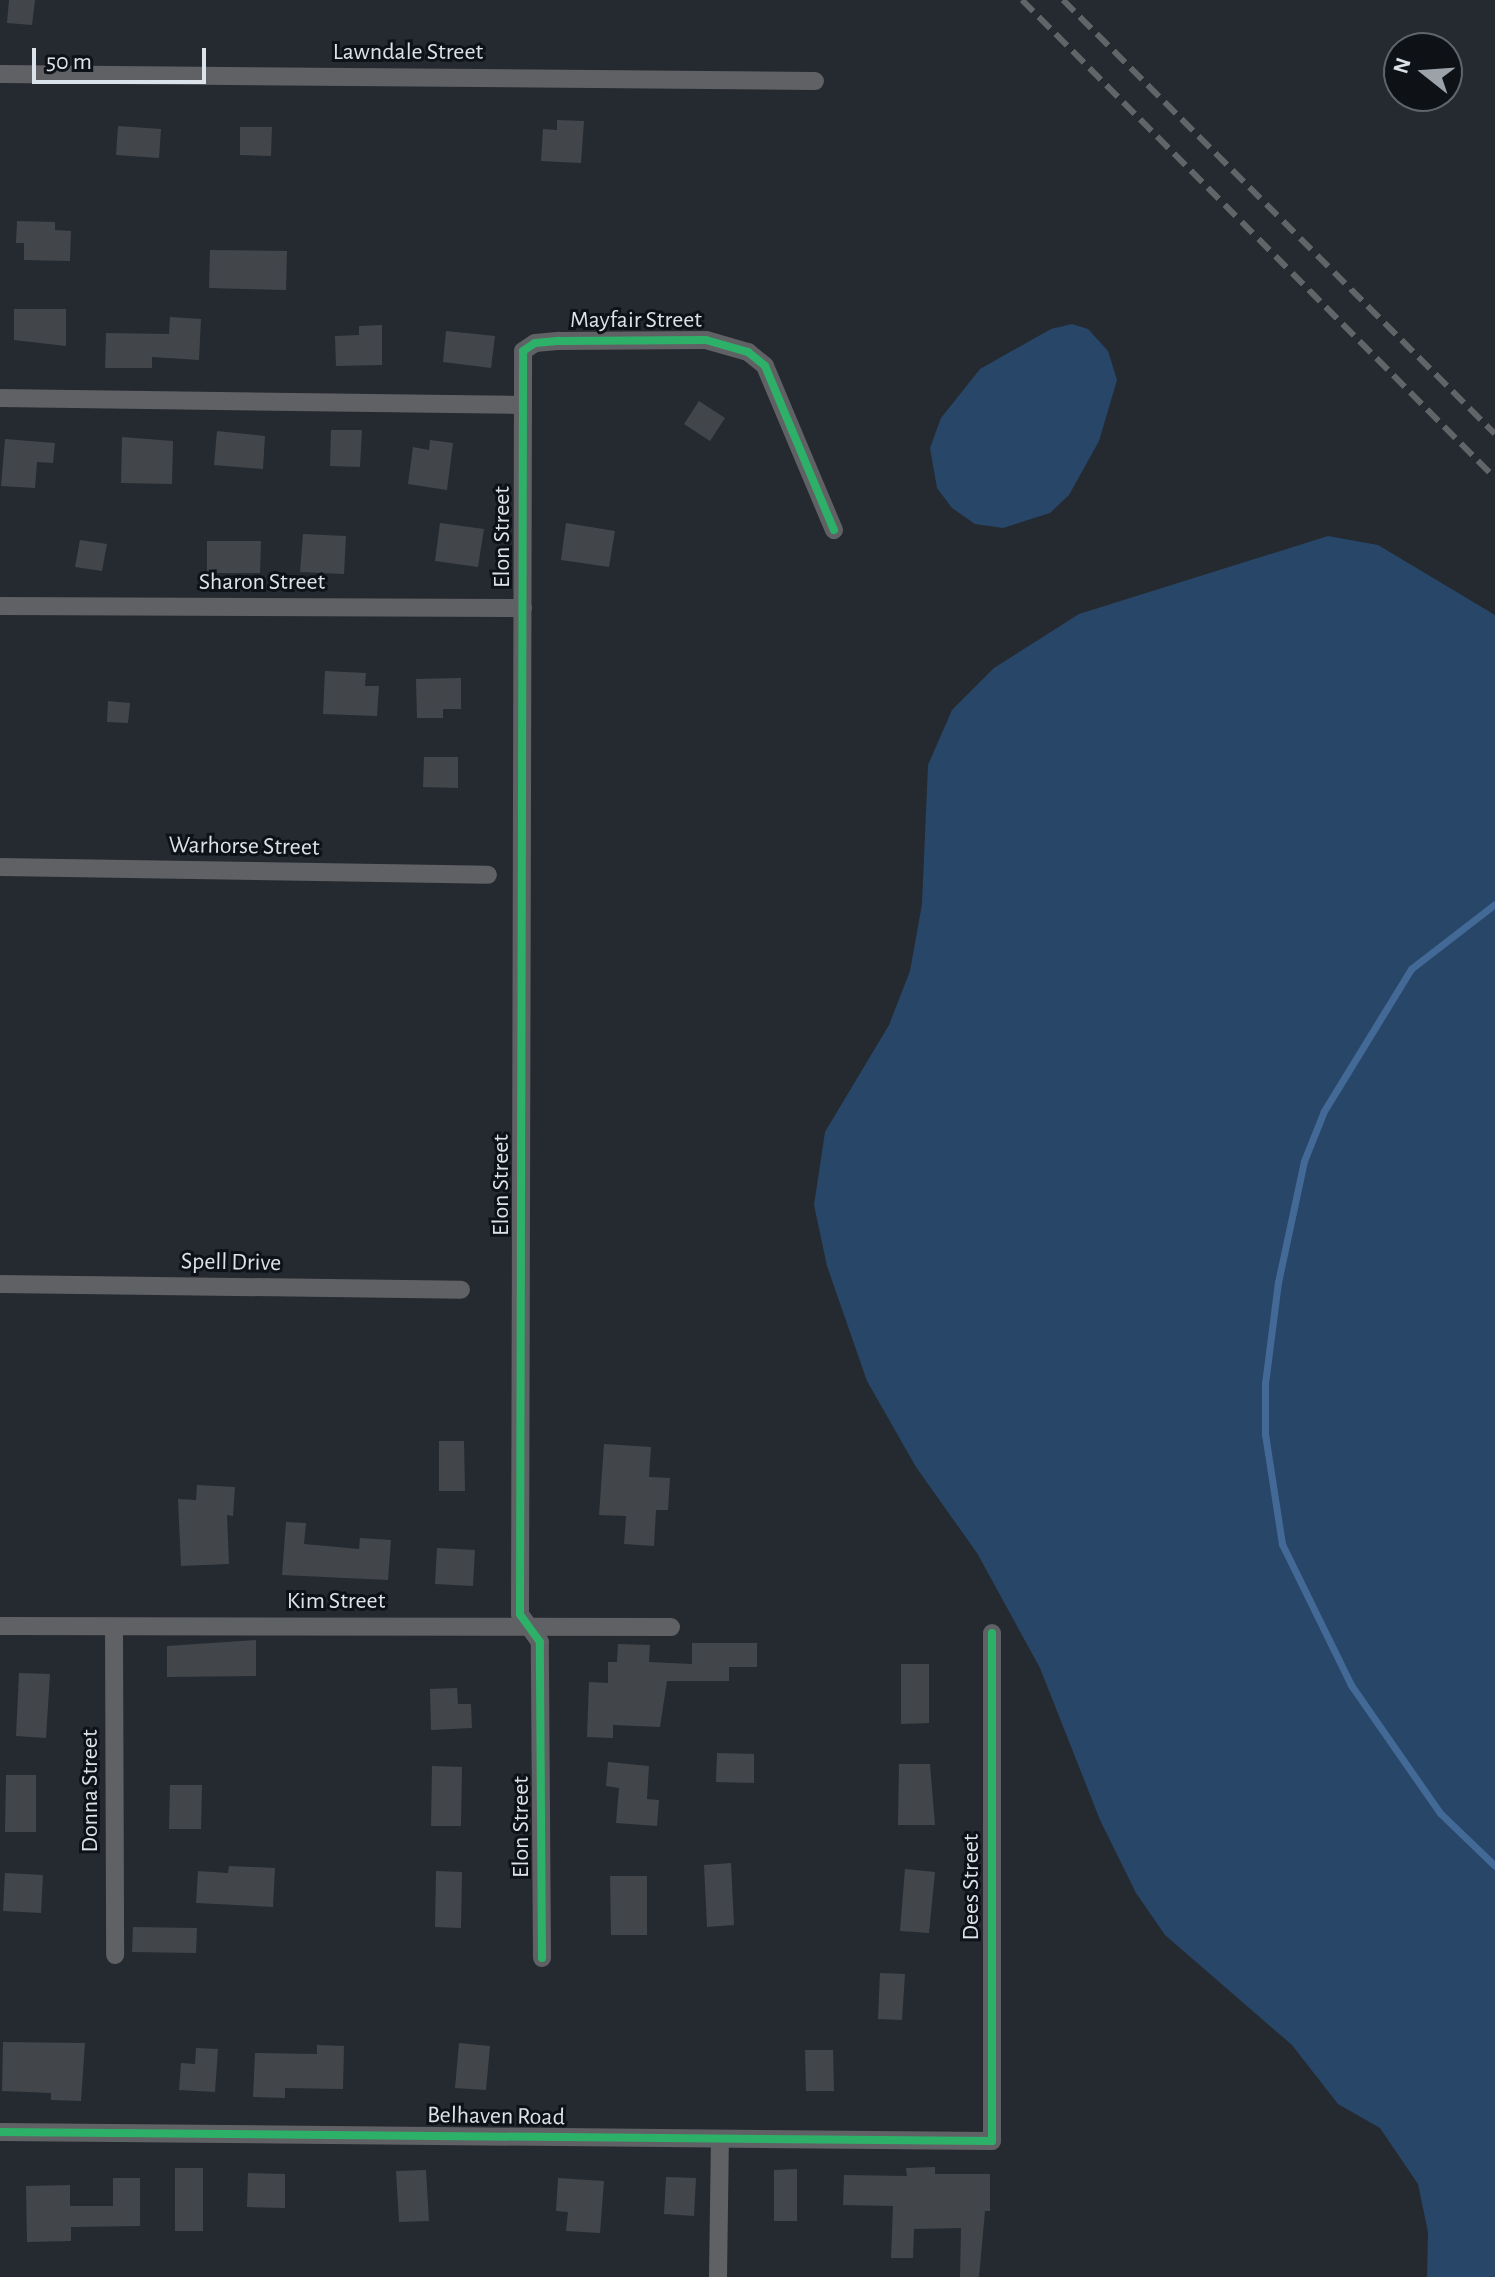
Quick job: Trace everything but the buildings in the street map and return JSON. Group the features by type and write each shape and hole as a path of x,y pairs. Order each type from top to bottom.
{"street":[{"name":"Lawndale Street","path":"0,74 815,81"},
{"name":"Mayfair Street","path":"523,405 523,351 535,343 728,344 765,366 834,530"},
{"path":"0,398 523,405"},
{"name":"Elon Street","path":"523,405 520,1614 540,1642 542,1958"},
{"name":"Sharon Street","path":"0,606 523,608"},
{"name":"Warhorse Street","path":"0,867 488,875"},
{"name":"Spell Drive","path":"0,1284 461,1290"},
{"name":"Kim Street","path":"0,1626 671,1627"},
{"name":"Donna Street","path":"114,1627 115,1955"},
{"name":"Dees Street","path":"992,1633 992,2141"},
{"name":"Belhaven Road","path":"0,2132 720,2141 992,2141"},
{"path":"718,2277 720,2141"}],"shaded area":[{"path":"1072,324 1088,329 1108,351 1117,380 1099,441 1069,495 1050,513 1003,528 975,524 952,508 937,488 930,448 941,418 980,369 1051,329"},
{"path":"1328,536 1378,545 1495,615 1495,2277 1427,2277 1428,2232 1418,2184 1380,2128 1338,2104 1292,2045 1165,1935 1136,1893 1100,1820 1040,1668 977,1553 916,1467 867,1381 827,1266 814,1205 825,1132 889,1025 910,971 922,904 928,765 952,710 994,668 1079,614"}],"waterway":[{"path":"1495,904 1411,969 1324,1111 1304,1161 1278,1282 1265,1383 1265,1434 1282,1544 1351,1685 1440,1813 1495,1866"}],"railway":[{"path":"1022,0 1495,478"},
{"path":"1063,0 1495,434"}],"cycle path":[{"path":"542,1958 540,1642 520,1614 523,351 535,343 560,341 706,340 748,352 765,366 834,530"},
{"path":"0,2132 992,2141 992,1633"}]}
